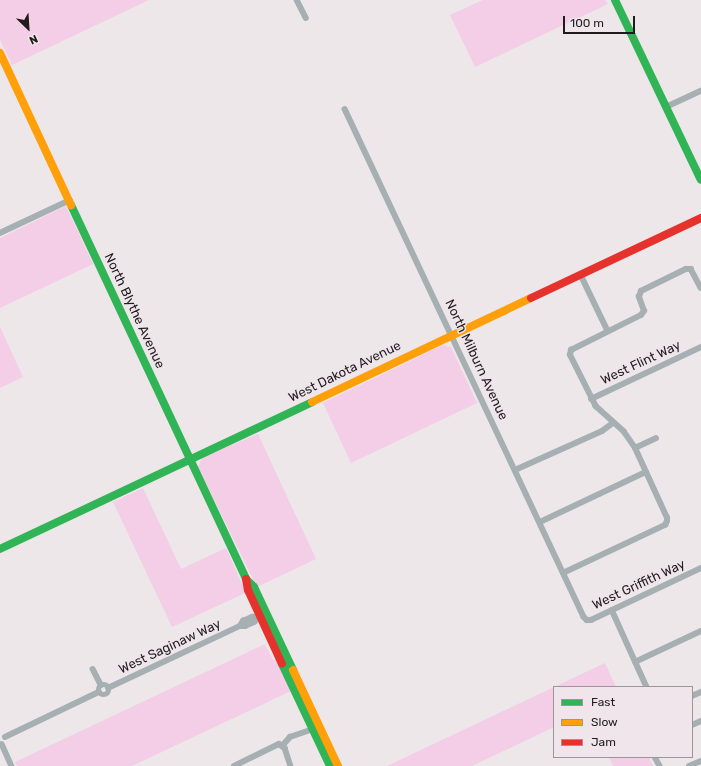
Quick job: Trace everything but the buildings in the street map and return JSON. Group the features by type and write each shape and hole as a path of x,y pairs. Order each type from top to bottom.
{"street":[{"path":"297,0 306,18"},
{"path":"615,0 701,180"},
{"name":"North Blythe Avenue","path":"0,53 246,578 248,590 260,616 338,766"},
{"path":"666,107 701,91"},
{"name":"North Milburn Avenue","path":"345,109 587,620"},
{"path":"0,233 70,200"},
{"name":"West Dakota Avenue","path":"0,549 701,218"},
{"path":"563,572 664,525 667,521 667,518 634,448 624,432 603,415 591,398 570,355 571,350 641,315 644,311 639,297 641,291 686,269 691,269 701,288"},
{"path":"581,274 608,331"},
{"name":"West Flint Way","path":"591,398 701,347"},
{"path":"515,470 602,431 613,423"},
{"path":"634,448 656,438"},
{"path":"540,522 646,472"},
{"name":"West Griffith Way","path":"587,620 591,620 701,568"},
{"name":"North Blythe Avenue","path":"246,578 254,587 285,654 309,712 313,729 330,766"},
{"path":"612,610 647,686"},
{"name":"North Blythe Avenue","path":"260,616 266,619 281,651 285,654"},
{"name":"West Saginaw Way","path":"108,688 240,626 245,626 254,622 260,616"},
{"path":"635,662 701,631"},
{"path":"93,669 101,685 99,692"},
{"path":"99,692 102,695 106,695 108,692 108,688 105,685 101,685"},
{"path":"12,766 1,744 2,735 99,692"},
{"path":"282,746 290,737 313,729"},
{"path":"236,765 277,744 282,746 291,766"},
{"path":"689,766 701,761"}],"shaded area":[{"path":"0,0 149,0 12,65 0,40"},
{"path":"483,0 605,0 608,4 475,67 450,15"},
{"path":"66,206 93,264 0,308 0,238"},
{"path":"0,327 23,377 0,388"},
{"path":"443,345 451,347 477,403 351,463 323,403"},
{"path":"258,434 316,559 257,587 198,467 202,458"},
{"path":"143,488 181,569 226,548 245,591 243,594 172,627 113,502"},
{"path":"265,644 273,660 276,659 291,691 132,766 17,766 15,762"},
{"path":"605,663 616,686 556,686"},
{"path":"553,687 553,727 472,766 387,766"},
{"path":"609,758 649,758 653,766 613,766"}],"traffic: fast":[{"path":"615,0 701,180"},
{"path":"71,205 246,579 254,587 293,670"},
{"path":"0,549 312,402"},
{"path":"282,664 330,766"}],"traffic: slow":[{"path":"0,53 71,205"},
{"path":"312,402 531,298"},
{"path":"293,670 338,766"}],"traffic: jam":[{"path":"531,298 701,218"},
{"path":"246,579 248,590 282,664"}]}
